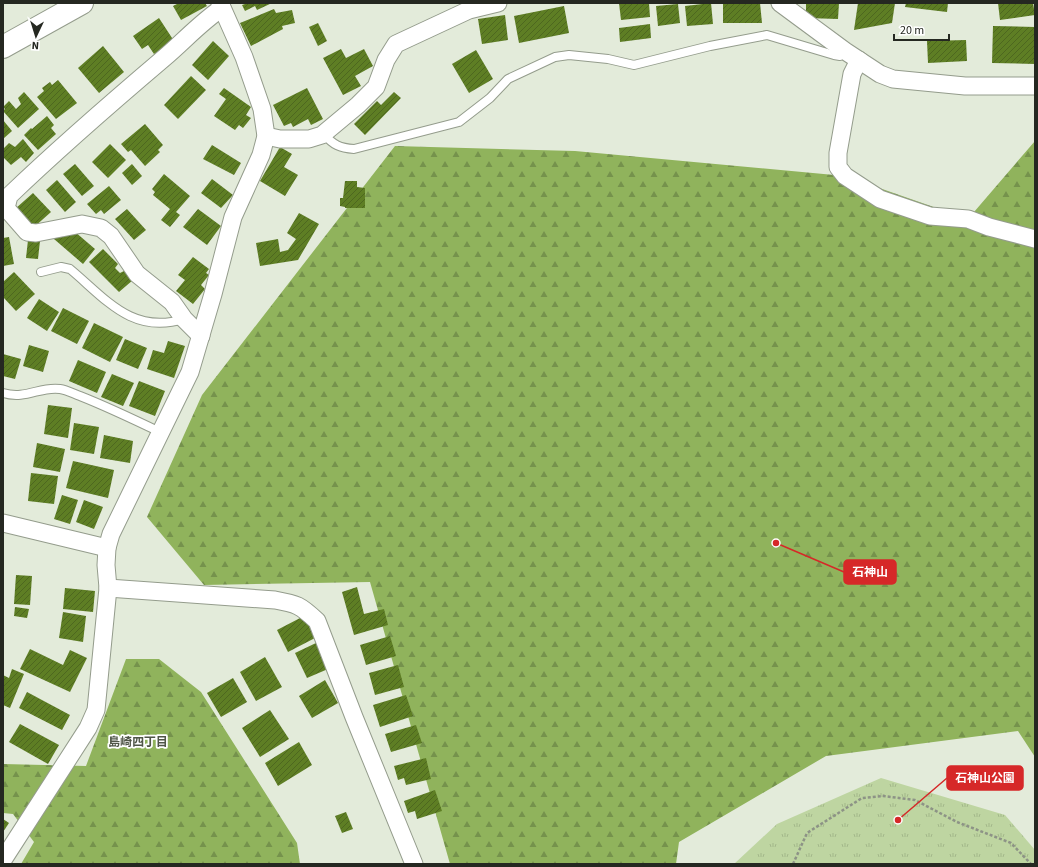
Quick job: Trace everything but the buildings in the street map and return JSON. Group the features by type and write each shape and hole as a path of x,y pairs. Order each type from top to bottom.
{"street":[{"path":"3,47 82,3"},
{"path":"780,3 845,51 880,74 893,79 965,86 1035,86"},
{"path":"266,136 280,139 309,139 324,134 376,87 386,60 396,44 469,10 492,4"},
{"path":"3,860 88,728 96,710 108,588 106,565 107,548 111,534 162,433 190,372 201,336 233,216 261,155 266,136 262,109 244,58 221,5 168,55 73,135 8,196 6,208 28,232 82,224 101,228 112,236 137,274 172,302 184,319 201,336"},
{"path":"859,60 852,74 838,153 838,167 845,176 880,199 930,216 968,219 990,227 1035,239"},
{"path":"3,523 107,548"},
{"path":"108,588 275,600 297,604 307,611 318,621 354,717 414,864"}],"lane":[{"path":"324,134 331,143 341,148 354,149 459,122 490,98 508,79 555,57 569,55 608,59 634,65 710,46 767,35 834,55 840,56 845,51"},
{"path":"41,272 61,267 70,269 125,315 144,321 168,324 184,319"},
{"path":"3,393 13,396 32,394 50,388 61,389 94,401 162,433"}],"path":[{"path":"793,864 807,833 862,798 882,796 915,800 957,822 1011,843 1031,864"}],"green space":[{"path":"1035,141 1035,757 1018,731 826,756 679,842 676,864 450,864 370,582 204,585 147,517 202,395 395,146 575,151 845,176 968,219"},
{"path":"126,659 159,659 201,692 297,843 300,864 21,864 34,842 13,814 3,813 3,764 86,766"},
{"path":"881,778 1005,815 1035,850 1035,864 734,864 777,824"}],"place":[{"name":"石神山","path":"776,543"},
{"name":"石神山公園","path":"898,820"}],"district":[{"name":"島崎四丁目","path":"138,742"}]}
